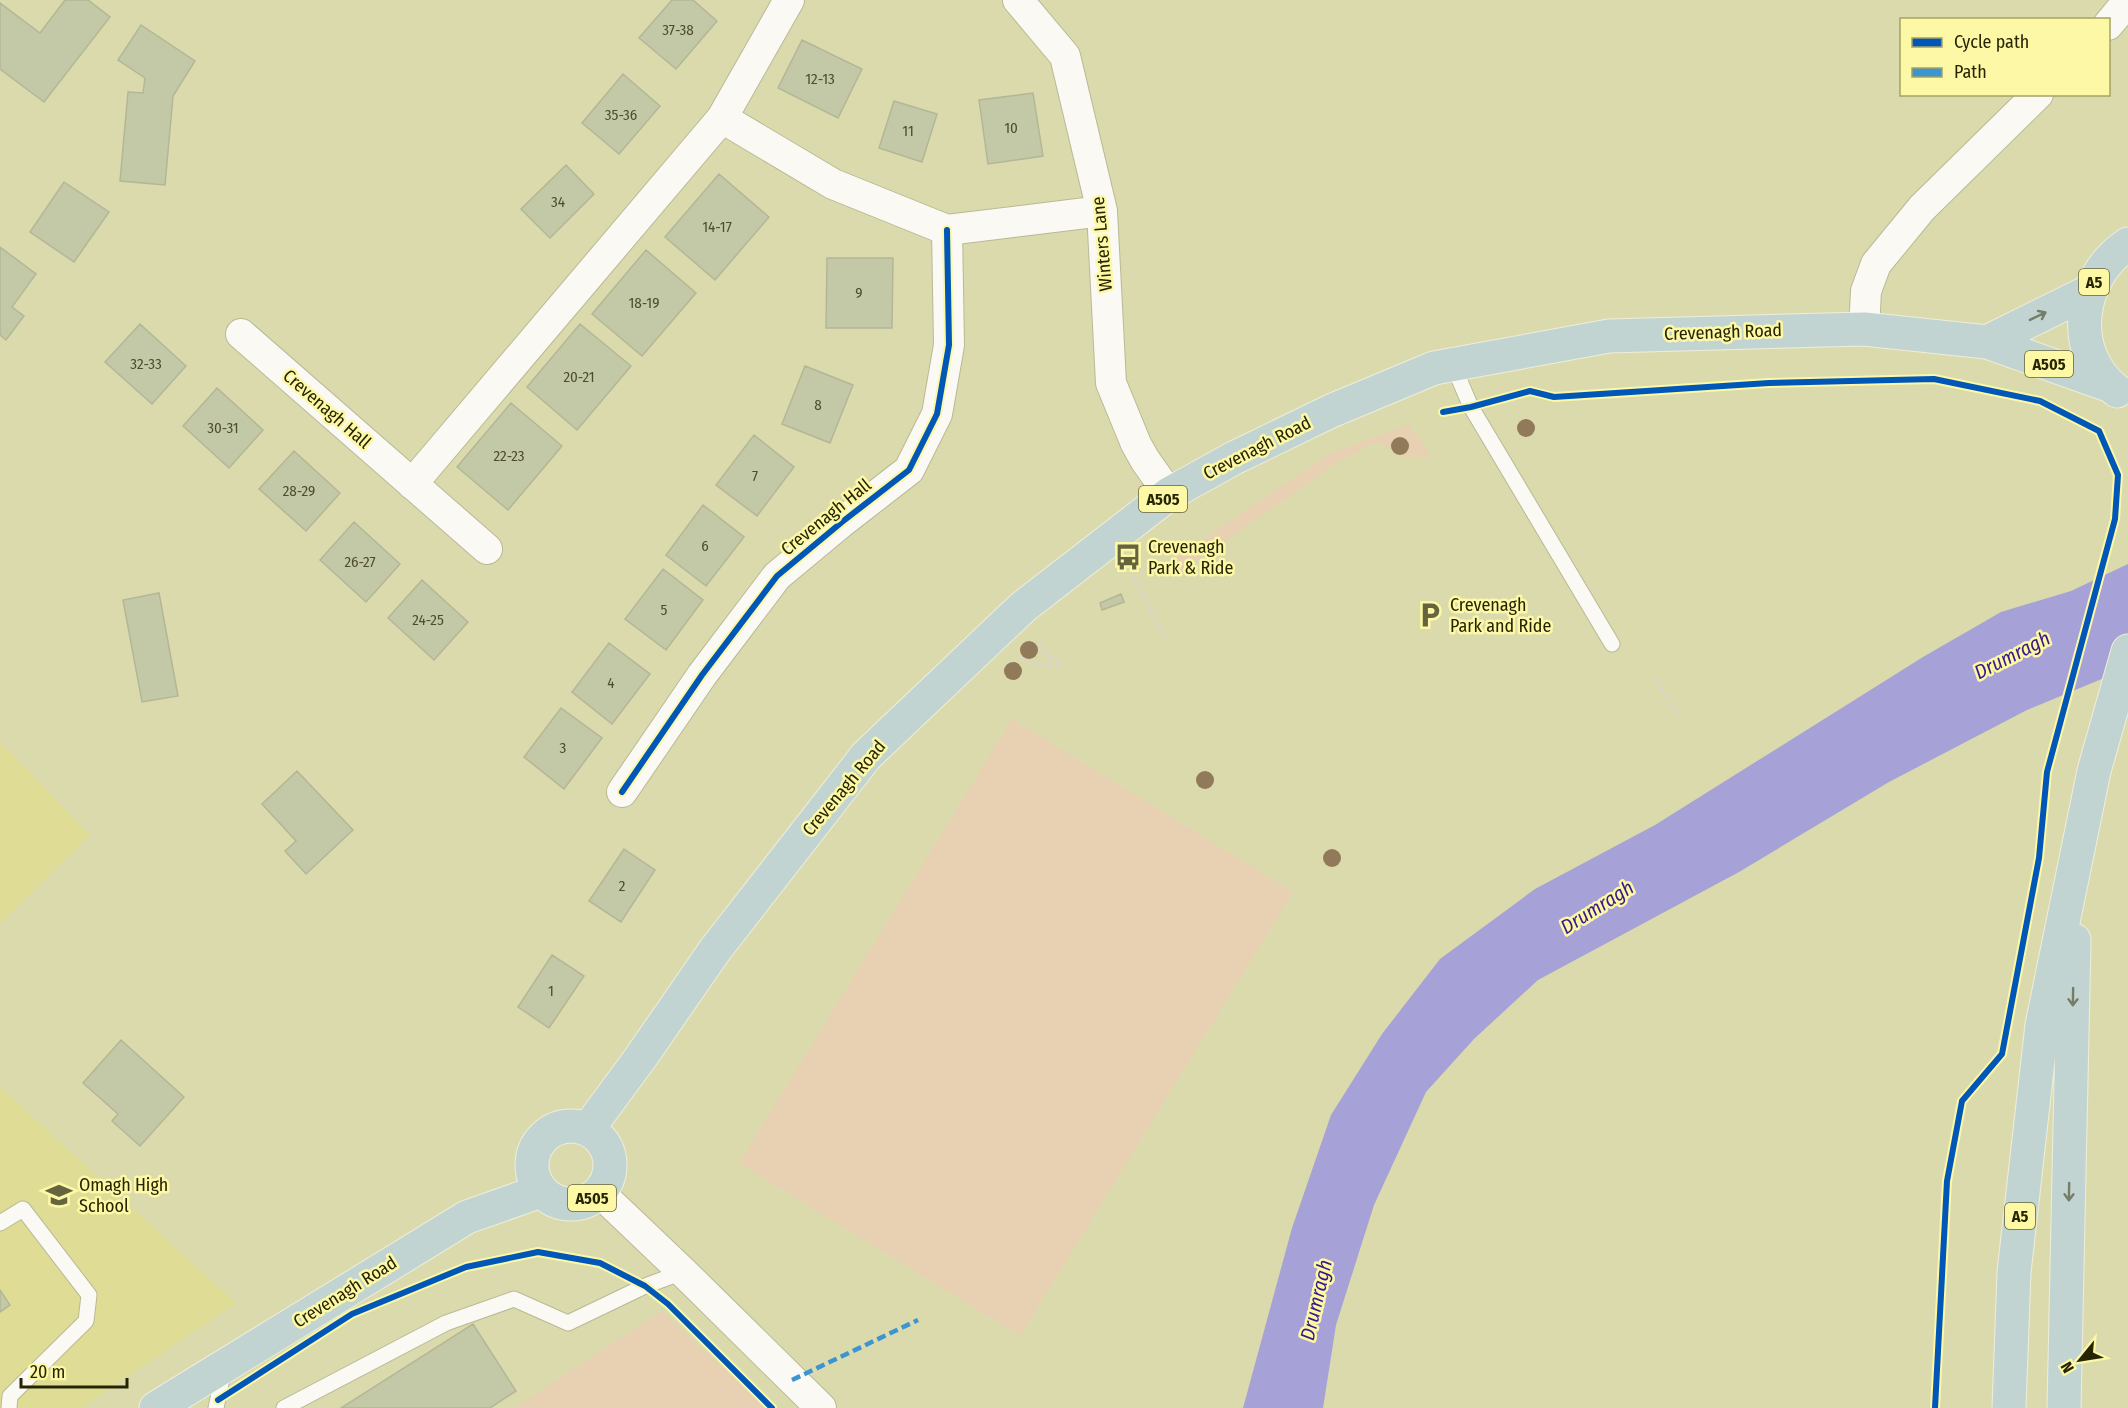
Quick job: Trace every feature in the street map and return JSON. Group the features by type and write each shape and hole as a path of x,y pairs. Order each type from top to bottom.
{"highway":[{"name":"A5","path":"2120,393 2096,366 2089,350 2085,332 2085,311 2090,291 2099,272 2116,252 2128,244"},
{"name":"A505","path":"1987,342 2090,291"},
{"name":"Crevenagh Road","path":"588,1129 715,950 866,756 1023,607 1169,494 1233,458 1331,411 1434,368 1609,336 1864,328 1987,342 2120,393"},
{"name":"A5","path":"2009,1408 2014,1272 2042,1025 2094,771 2128,651"},
{"path":"2064,1408 2076,854"},
{"name":"A505","path":"576,1125 598,1136 606,1146 610,1158 610,1170 599,1192 589,1200 576,1204 564,1204 551,1199 541,1191 534,1179 531,1166 533,1152 539,1140 549,1131 562,1126 576,1125"},
{"name":"Crevenagh Road","path":"156,1408 467,1217 541,1191"}],"street":[{"path":"412,484 722,118 789,0"},
{"name":"Winters Lane","path":"1018,0 1065,56 1102,211 1111,383 1140,452 1169,494"},
{"path":"2110,24 2128,1"},
{"path":"1864,328 1866,291 1876,264 1922,208 2035,96"},
{"path":"722,118 832,184 947,230 1102,211"},
{"name":"Crevenagh Hall","path":"622,792 702,675 777,576 909,470 937,414 950,345 947,230"},
{"name":"Crevenagh Hall","path":"241,334 487,549"},
{"path":"599,1192 821,1408"}],"lane":[{"path":"1453,365 1472,407 1612,644"},
{"path":"0,1223 23,1209 89,1295 86,1321 10,1396 9,1408"},
{"path":"284,1408 446,1323 514,1299 568,1323 645,1286 683,1272"},
{"path":"216,1408 224,1366"}],"path":[{"path":"1134,576 1166,639"},
{"path":"1018,655 1035,664 1062,666 1042,652 1034,633"},
{"path":"1656,679 1679,717"}],"shaded area":[{"path":"1409,424 1432,456 1407,458 1376,442 1340,461 1174,577 1166,565 1327,455"},
{"path":"1012,719 1293,892 1020,1336 739,1163"},
{"path":"0,742 90,835 0,924"},
{"name":"Omagh High School","path":"0,1087 236,1303 81,1408 0,1408"},
{"path":"662,1311 766,1408 514,1408"}],"water":[{"name":"Drumragh","path":"2128,564 2128,668 2027,710 1889,782 1739,872 1538,980 1474,1039 1426,1092 1374,1205 1336,1325 1323,1408 1243,1408 1292,1228 1331,1115 1382,1034 1440,959 1535,889 1655,825 1923,657 2001,612 2071,591"}],"building":[{"path":"65,0 88,0 110,17 44,102 0,69 0,3 40,33"},
{"path":"672,0 693,0 717,21 676,69 639,38"},
{"path":"141,25 195,61 173,96 165,185 120,181 128,92 143,93 145,78 118,60"},
{"path":"802,40 862,69 838,118 778,88"},
{"path":"623,74 660,106 619,154 582,123"},
{"path":"1033,93 1043,156 988,164 979,100"},
{"path":"894,101 937,114 922,162 879,148"},
{"path":"566,165 594,194 550,238 521,209"},
{"path":"719,174 769,217 715,280 665,237"},
{"path":"64,182 109,212 74,262 30,232"},
{"path":"0,247 36,274 12,307 24,316 6,340 0,335"},
{"path":"646,250 696,293 642,356 592,314"},
{"path":"827,258 893,258 892,328 826,328"},
{"path":"140,324 186,366 152,404 105,362"},
{"path":"580,324 631,366 577,430 527,387"},
{"path":"805,366 853,385 830,443 782,424"},
{"path":"217,388 263,430 229,468 183,426"},
{"path":"511,403 562,446 508,510 457,467"},
{"path":"754,435 794,467 757,516 716,485"},
{"path":"294,451 340,493 306,531 259,489"},
{"path":"703,505 744,537 706,586 666,555"},
{"path":"354,522 400,564 366,602 320,560"},
{"path":"663,569 703,600 666,650 625,619"},
{"path":"422,580 468,622 434,660 388,618"},
{"path":"159,593 178,696 142,702 123,600"},
{"path":"1121,594 1124,602 1102,610 1100,603"},
{"path":"609,643 650,674 612,724 572,692"},
{"path":"561,708 602,738 564,789 524,757"},
{"path":"297,771 353,830 306,874 285,851 296,841 262,804"},
{"path":"624,849 655,870 621,922 589,901"},
{"path":"552,955 584,976 549,1028 518,1007"},
{"path":"121,1040 184,1097 140,1146 112,1121 118,1114 83,1083"},
{"path":"0,1290 10,1305 0,1312"},
{"path":"473,1324 516,1391 490,1408 341,1408"}],"marked path":[{"path":"792,1380 918,1320"}],"cycle path":[{"path":"622,792 702,675 777,576 909,470 937,414 949,345 947,230"},
{"path":"1443,412 1530,391 1554,397 1769,383 1934,379 2040,401 2099,431 2118,475 2115,519 2047,772 2039,858 2002,1054 1962,1101 1947,1181 1935,1408"},
{"path":"218,1400 352,1314 466,1267 538,1252 600,1263 645,1286 668,1304 772,1408"}],"place":[{"name":"Crevenagh Park & Ride","path":"1128,557"},
{"name":"Crevenagh Park and Ride","path":"1430,615"},
{"name":"Omagh High School","path":"59,1195"}]}
